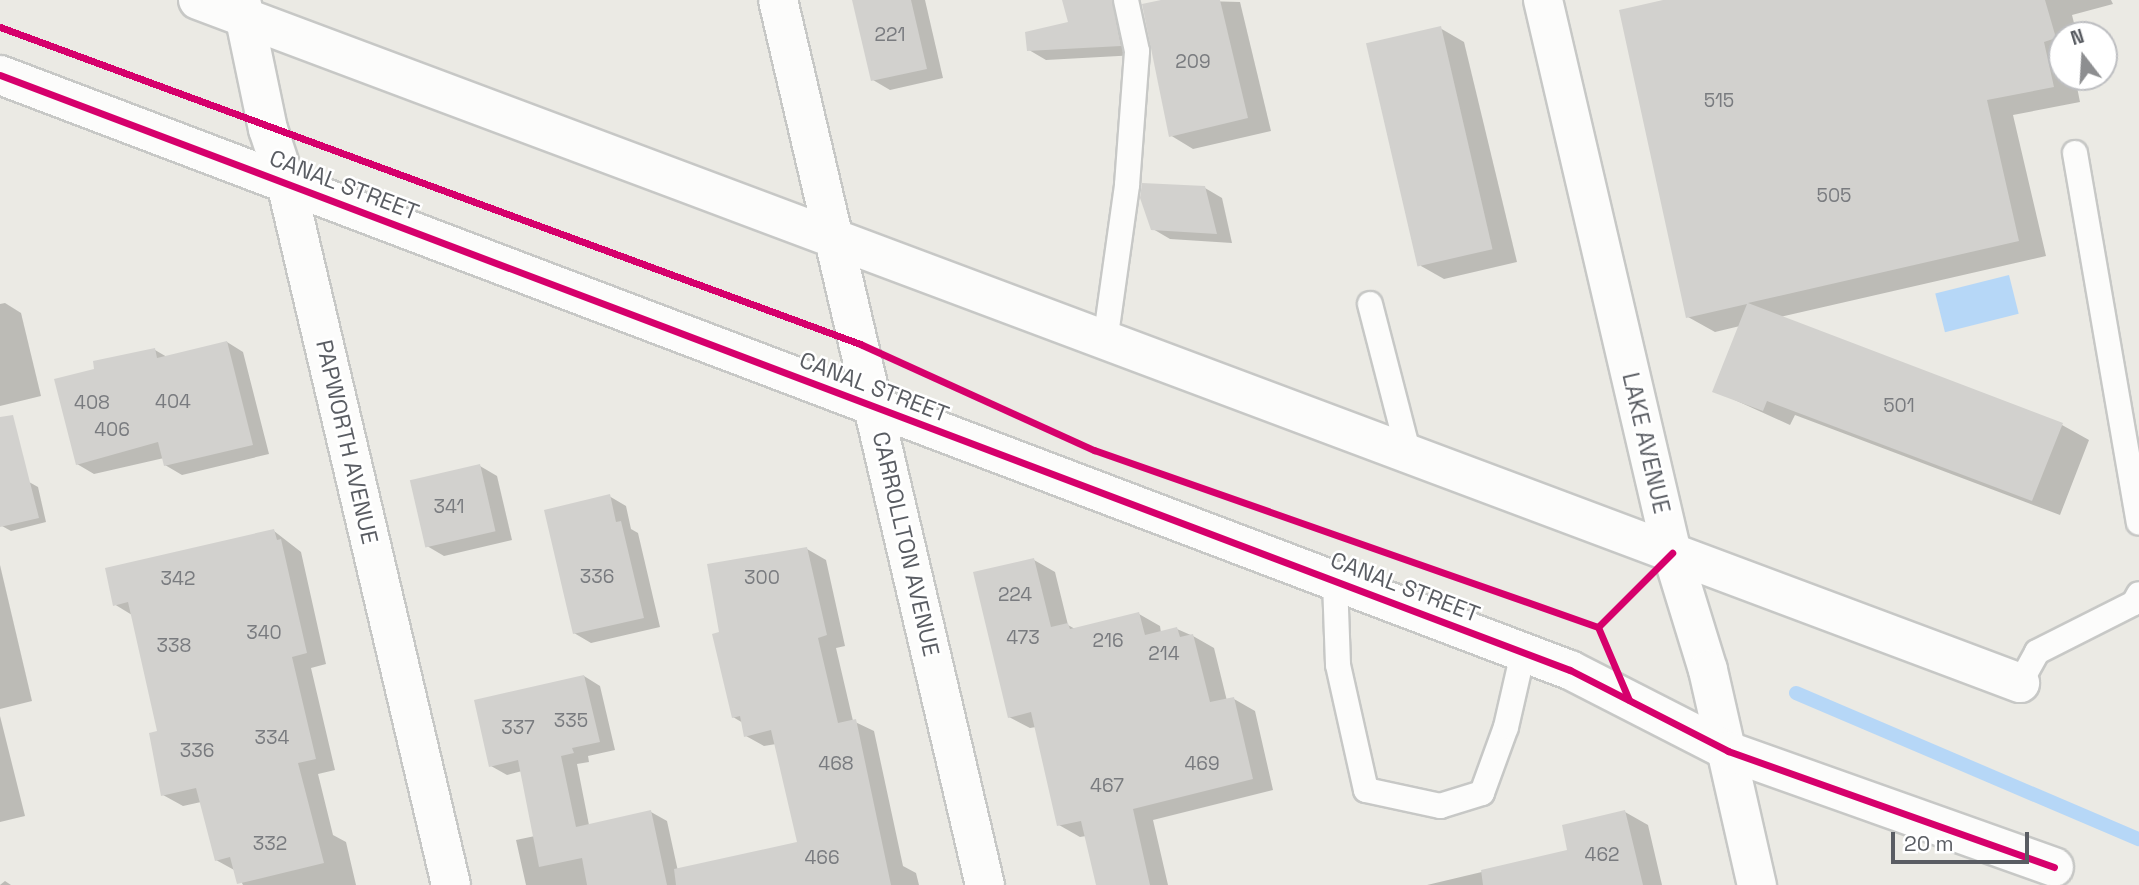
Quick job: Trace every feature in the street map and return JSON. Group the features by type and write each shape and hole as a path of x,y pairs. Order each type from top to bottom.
{"street":[{"path":"198,0 244,9 834,242 2020,683"},
{"name":"CARROLLTON AVENUE","path":"778,0 985,885"},
{"name":"LAKE AVENUE","path":"1543,0 1672,553 1728,751 1757,885"},
{"name":"PAPWORTH AVENUE","path":"244,9 268,129 286,183 451,885"},
{"name":"CANAL STREET","path":"0,75 1570,670 1728,751 2054,867"}],"lane":[{"path":"1105,342 1127,185 1138,51 1126,0"},
{"path":"2074,153 2139,522"},
{"path":"1370,304 1409,455"},
{"path":"1335,582 1339,665 1366,790 1440,806 1482,793 1506,727 1523,653"},
{"path":"2020,683 2037,652 2134,603 2139,594"}],"water":[{"path":"2009,275 2019,314 1945,332 1935,293"}],"building":[{"path":"852,0 911,0 927,69 871,81"},
{"path":"1062,0 1112,0 1121,46 1027,51 1025,32 1068,22"},
{"path":"1161,0 1220,0 1248,118 1169,137 1142,4"},
{"path":"1663,0 2045,0 2051,21 2048,21 2048,41 2044,42 2048,60 2048,88 1987,100 2019,241 1748,303 2063,423 2032,501 1767,401 1763,411 1712,392 1747,304 1686,318 1619,10"},
{"path":"1441,26 1493,249 1417,266 1366,43"},
{"path":"1142,183 1205,186 1217,234 1151,230 1140,198"},
{"path":"227,341 253,445 164,466 158,442 76,465 54,379 94,369 93,361 155,348 157,358"},
{"path":"13,415 39,518 0,527 0,417"},
{"path":"480,464 496,531 425,547 410,480"},
{"path":"610,494 616,522 621,521 644,618 573,634 544,510"},
{"path":"274,529 277,540 281,539 307,653 292,657 316,759 298,763 324,863 237,884 230,857 215,861 196,788 161,796 149,733 157,731 128,602 113,606 105,568"},
{"path":"807,547 827,635 818,638 838,723 856,719 891,885 676,885 674,869 797,842 771,730 744,737 740,716 732,718 712,634 719,632 707,564"},
{"path":"1034,558 1051,627 1068,623 1070,629 1139,612 1145,635 1177,627 1180,637 1193,634 1210,702 1234,697 1253,779 1133,809 1150,885 1096,885 1081,821 1057,826 1031,712 1008,718 973,572"},
{"path":"584,675 600,742 572,748 574,753 561,756 576,827 651,810 667,885 587,885 582,858 539,867 518,760 489,767 474,700"},
{"path":"1625,810 1643,885 1483,885 1481,870 1567,850 1562,825"}],"waterway":[{"path":"1796,693 2139,839"}],"cycle path":[{"path":"0,27 860,344 1094,450 1598,627 1629,700"},
{"path":"0,75 1570,670 1728,751 2054,867"},
{"path":"1598,627 1672,553"}]}
